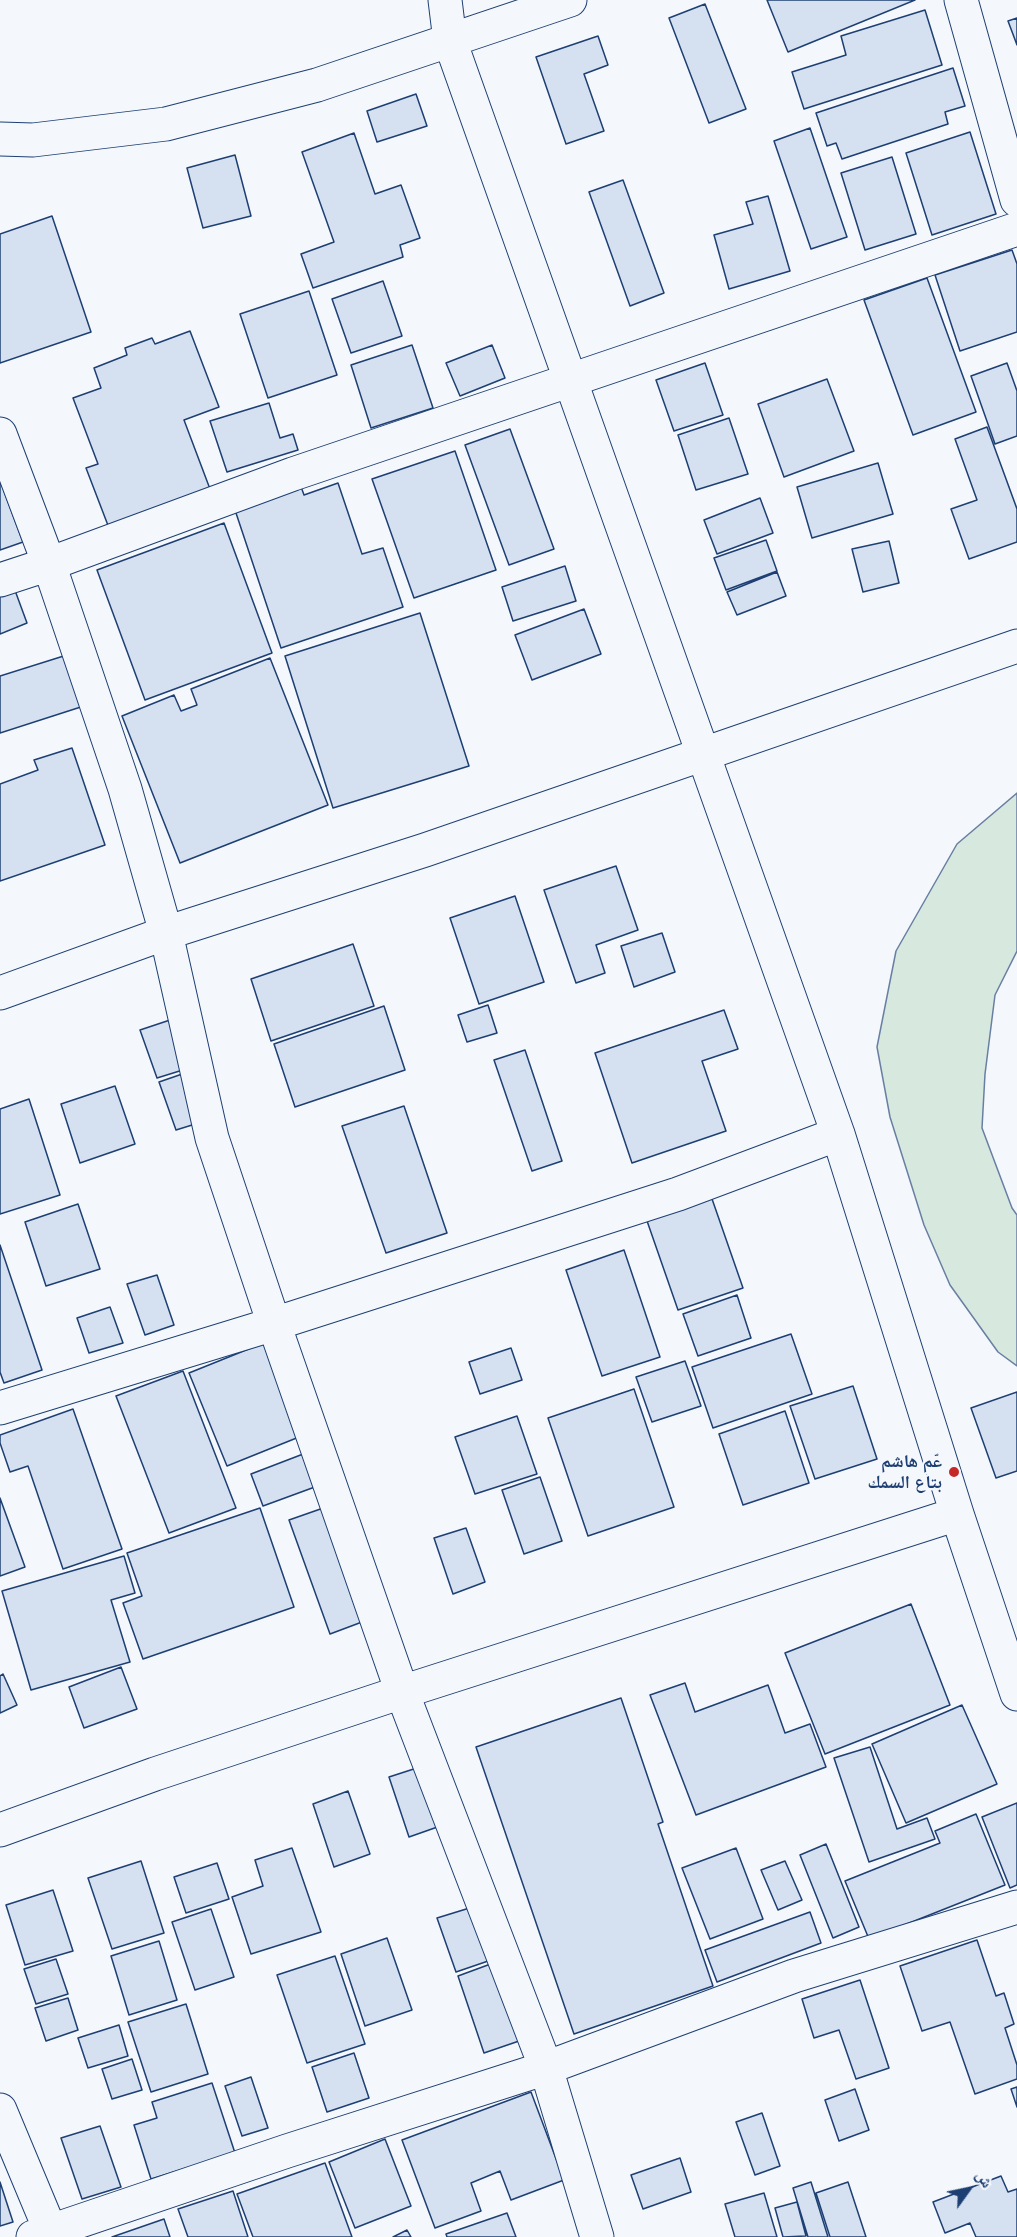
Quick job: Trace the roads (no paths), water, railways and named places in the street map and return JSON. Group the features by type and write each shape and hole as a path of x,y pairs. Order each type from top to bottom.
{"street":[{"path":"445,0 450,41 838,1134 957,1514 1017,1694"},
{"path":"0,139 33,140 166,124 317,85 570,0"},
{"path":"961,0 1017,201"},
{"path":"0,580 293,474 1017,229"},
{"path":"0,434 49,564 125,789 166,933 212,1138 402,1692 546,2068 597,2237"},
{"path":"0,993 166,933 425,850 1017,646"},
{"path":"0,1408 274,1324 678,1194 838,1134"},
{"path":"0,1830 155,1774 402,1692 957,1514"},
{"path":"0,2110 46,2235 299,2148 546,2068 794,1976 1017,1907"}],"place":[{"name":"عّم هاشم بتاع السمك","path":"954,1472"}]}
